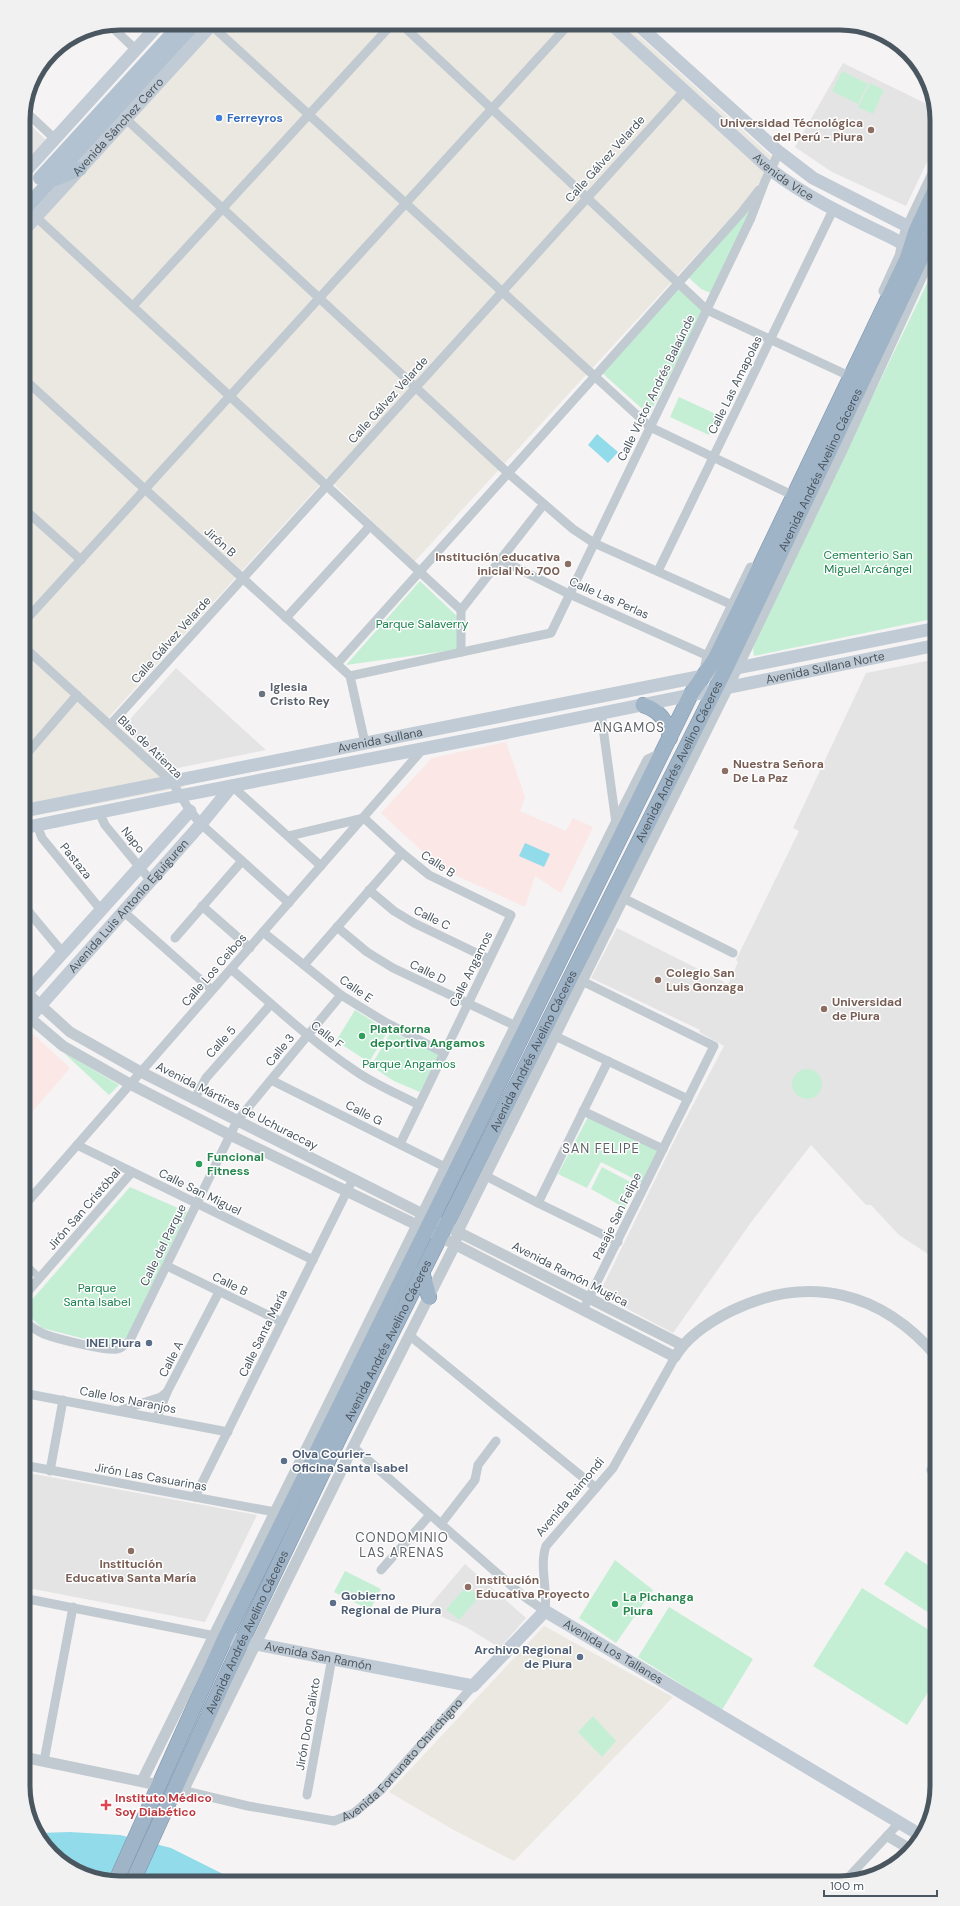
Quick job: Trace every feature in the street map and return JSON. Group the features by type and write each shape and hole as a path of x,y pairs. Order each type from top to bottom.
{"highway":[{"name":"Avenida Andrés Avelino Cáceres","path":"135,1876 158,1824 179,1790 422,1272 448,1231 731,669 921,254 912,228 930,198"},
{"name":"Avenida Andrés Avelino Cáceres","path":"118,1876 220,1637 424,1222 691,694 715,659 737,607 907,259 921,254 930,247"},
{"path":"643,705 657,711 662,717 669,731 670,738"},
{"path":"422,1272 429,1297"}],"main road":[{"path":"30,166 154,30"},
{"name":"Avenida Sánchez Cerro","path":"30,189 176,30"},
{"name":"Avenida Sánchez Cerro","path":"30,204 189,30"},
{"name":"Avenida Sánchez Cerro","path":"30,223 207,30"},
{"name":"Avenida Vice","path":"618,30 684,90 768,176 921,254"},
{"name":"Avenida Vice","path":"644,30 779,152 813,178 912,228 930,241"},
{"path":"51,181 80,169"},
{"name":"Avenida Sullana Norte","path":"731,669 930,629"},
{"name":"Avenida Sullana Norte","path":"721,689 930,646"},
{"name":"Avenida Sullana","path":"30,810 670,683 731,669"},
{"path":"670,683 675,690 674,698"},
{"name":"Avenida Sullana","path":"30,826 179,796 422,750 721,689"},
{"path":"422,731 422,750"},
{"name":"Avenida Luis Antonio Eguiguren","path":"30,1014 40,1006 202,824 232,786"},
{"name":"Avenida Luis Antonio Eguiguren","path":"30,989 190,811"},
{"name":"Avenida Fortunato Chirichigno","path":"473,1686 545,1611"},
{"name":"Avenida Los Tallanes","path":"545,1611 917,1833"},
{"name":"Avenida San Ramón","path":"220,1637 473,1686"}],"street":[{"path":"116,30 136,50"},
{"path":"219,30 501,292 650,427 788,493"},
{"path":"133,306 387,30"},
{"path":"407,30 707,310 845,374"},
{"path":"30,615 564,30"},
{"name":"Calle Gálvez Velarde","path":"110,725 684,90"},
{"path":"30,116 55,139"},
{"path":"126,119 508,473 573,529 594,543 737,607"},
{"name":"Calle Víctor Andrés Balaúnde","path":"461,652 551,633 751,218 779,152"},
{"path":"337,664 742,212 768,176"},
{"path":"912,228 930,181"},
{"name":"Calle Las Amapolas","path":"658,571 833,210"},
{"path":"742,212 748,214 751,218"},
{"path":"36,217 461,610"},
{"name":"Avenida Andrés Avelino Cáceres","path":"703,676 708,656 737,607 788,493 900,256 921,254"},
{"name":"Jirón B","path":"30,384 144,490 350,676"},
{"path":"365,743 350,676 461,652 461,610 544,504"},
{"path":"30,514 81,560"},
{"path":"286,618 370,526"},
{"name":"Calle Las Perlas","path":"501,560 570,594 708,656"},
{"name":"Blas de Atienza","path":"30,652 172,782 179,796 202,824 289,903"},
{"name":"Avenida Andrés Avelino Cáceres","path":"248,1642 353,1447 455,1245 448,1231 486,1176 624,898 721,689"},
{"path":"30,750 77,695"},
{"path":"601,713 616,823"},
{"name":"Calle Los Ceibos","path":"30,1199 422,750"},
{"name":"Avenida Andrés Avelino Cáceres","path":"142,1781 220,1637 275,1512 424,1222 445,1167 616,823 648,760 662,753"},
{"path":"232,786 321,866"},
{"name":"Napo","path":"99,812 105,825 151,881"},
{"path":"289,836 364,818"},
{"name":"Calle B","path":"364,818 402,853 429,875 510,913"},
{"name":"Pastaza","path":"37,825 42,838 101,910"},
{"path":"304,965 402,853"},
{"path":"175,938 242,861"},
{"name":"Calle C","path":"369,890 394,911 414,924 490,959"},
{"path":"624,898 734,953"},
{"path":"202,906 250,948"},
{"path":"124,912 212,990"},
{"path":"30,913 63,953"},
{"name":"Calle Angamos","path":"400,1144 511,915 510,913"},
{"name":"Calle D","path":"337,927 367,952 388,966 516,1026"},
{"name":"Calle E","path":"264,932 341,994 385,1022 444,1053"},
{"name":"Calle F","path":"231,969 308,1035 357,1072 419,1105"},
{"name":"Pasaje San Felipe","path":"582,981 714,1046 583,1310"},
{"name":"Calle 3","path":"237,1121 341,994"},
{"name":"Avenida Mártires de Uchuraccay","path":"30,999 70,1032 194,1100 353,1179 424,1222"},
{"name":"Calle 5","path":"194,1100 206,1078 271,1004"},
{"name":"Avenida Mártires de Uchuraccay","path":"30,1022 63,1046 130,1084 230,1135 348,1190 448,1231"},
{"path":"555,1036 688,1099"},
{"path":"538,1204 608,1061"},
{"name":"Calle G","path":"271,1080 445,1167"},
{"path":"583,1111 663,1149"},
{"name":"Calle del Parque","path":"30,1326 49,1336 106,1349 122,1348 130,1340 237,1121"},
{"name":"Calle San Miguel","path":"77,1145 313,1260"},
{"name":"Jirón San Cristóbal","path":"30,1290 132,1172"},
{"path":"486,1176 538,1204 618,1242"},
{"name":"Calle Santa María","path":"195,1497 353,1179"},
{"path":"30,1192 33,1195"},
{"path":"448,1231 455,1245 675,1357"},
{"name":"Avenida Ramón Mugica","path":"448,1231 589,1298 682,1345"},
{"name":"Calle B","path":"167,1266 282,1322"},
{"path":"30,1269 40,1278"},
{"path":"682,1345 705,1326 741,1306 778,1294 827,1291 839,1293 872,1304 894,1317 930,1349"},
{"name":"Calle A","path":"120,1410 161,1397 167,1392 219,1292"},
{"path":"409,1335 596,1488"},
{"name":"Avenida Raimondi","path":"545,1611 546,1598 543,1553 546,1546 613,1468 682,1345"},
{"path":"157,1418 167,1392"},
{"name":"Calle los Naranjos","path":"30,1394 120,1410 228,1432"},
{"path":"50,1471 63,1400"},
{"path":"441,1524 475,1480 478,1465 496,1441"},
{"name":"Avenida Los Tallanes","path":"353,1447 522,1595 545,1611"},
{"name":"Jirón Las Casuarinas","path":"30,1467 275,1512"},
{"path":"381,1570 430,1515"},
{"name":"Avenida San Ramón","path":"30,1599 220,1637"},
{"path":"44,1761 73,1607"},
{"name":"Jirón Don Calixto","path":"307,1795 332,1658"},
{"name":"Avenida Fortunato Chirichigno","path":"179,1790 248,1806 334,1821 339,1820 354,1814 381,1790 473,1686"},
{"path":"30,1758 158,1785"},
{"path":"851,1875 899,1823"},
{"path":"888,1836 906,1847"}],"shaded area":[{"path":"214,30 633,30 780,164 414,562 327,477 109,717 185,787 30,817 30,232"},
{"name":"Universidad Técnológica del Perú - Piura","path":"843,63 928,105 930,156 906,206 832,172 795,147"},
{"path":"30,125 46,140 30,157"},
{"name":"Universidad de Piura","path":"930,660 930,1255 899,1235 871,1205 866,1205 811,1145 752,1221 673,1333 599,1294 677,1135 724,1046 699,1032 700,1030 591,978 617,928 724,982 722,987 724,983 728,984 738,962 736,960 799,831 793,828 866,673"},
{"path":"176,668 266,750 168,770 123,727"},
{"path":"506,742 525,797 520,811 566,831 573,818 593,827 561,893 535,876 525,907 440,868 381,813 432,758"},
{"path":"30,1034 33,1034 70,1068 30,1114"},
{"name":"Institución Educativa Santa María","path":"30,1473 257,1515 205,1622 30,1588"},
{"name":"Institución Educativa Proyecto","path":"465,1564 526,1618 500,1648 466,1627 426,1610"},
{"path":"544,1626 673,1697 514,1861 452,1829 389,1792"}],"green space":[{"path":"842,71 868,84 858,104 832,91"},
{"path":"870,83 884,90 873,114 858,107"},
{"path":"758,195 711,293 701,289 687,276"},
{"name":"Cementerio San Miguel Arcángel","path":"930,277 930,619 754,656 753,649 755,641"},
{"path":"677,287 703,311 649,415 601,372"},
{"path":"679,397 718,415 709,435 670,417"},
{"name":"Parque Salaverry","path":"420,581 460,619 460,649 346,665"},
{"name":"Plataforna deportiva Angamos","path":"355,1010 388,1031 369,1062 336,1041"},
{"name":"Parque Angamos","path":"391,1032 440,1054 420,1092 394,1081 371,1066"},
{"path":"63,1052 119,1085 109,1095"},
{"path":"807,1069 813,1070 821,1078 821,1090 813,1098 807,1099 801,1098 793,1090 792,1084 793,1078 801,1070"},
{"path":"588,1117 662,1152 646,1185 601,1162 587,1188 558,1174"},
{"path":"602,1167 636,1185 625,1208 591,1189"},
{"name":"Parque Santa Isabel","path":"130,1187 187,1212 128,1336 113,1346 42,1328 30,1317 30,1302"},
{"path":"906,1551 930,1566 930,1614 884,1584"},
{"name":"La Pichanga Piura","path":"615,1560 653,1590 616,1643 579,1618"},
{"path":"345,1571 381,1589 370,1610 334,1592"},
{"path":"467,1586 479,1597 459,1620 446,1609"},
{"path":"862,1588 930,1631 930,1689 907,1725 813,1666"},
{"path":"669,1607 753,1659 722,1710 638,1657"},
{"path":"593,1716 616,1741 602,1757 578,1732"}],"water":[{"path":"597,434 618,452 608,463 588,445"},
{"path":"525,843 550,854 544,867 519,856"},
{"path":"70,1832 120,1835 171,1848 227,1876 114,1876 102,1874 80,1867 70,1861 56,1850 43,1833"}],"place":[{"name":"Ferreyros","path":"219,118"},
{"name":"Universidad Técnológica del Perú - Piura","path":"871,130"},
{"name":"Institución educativa inicial No. 700","path":"568,564"},
{"name":"Iglesia Cristo Rey","path":"262,694"},
{"name":"Nuestra Señora De La Paz","path":"725,771"},
{"name":"Colegio San Luis Gonzaga","path":"658,980"},
{"name":"Universidad de Piura","path":"824,1009"},
{"name":"Plataforna deportiva Angamos","path":"362,1036"},
{"name":"Funcional Fitness","path":"199,1164"},
{"name":"INEI Piura","path":"149,1343"},
{"name":"Olva Courier- Oficina Santa Isabel","path":"284,1461"},
{"name":"Institución Educativa Santa María","path":"131,1551"},
{"name":"Institución Educativa Proyecto","path":"468,1587"},
{"name":"Gobierno Regional de Piura","path":"333,1603"},
{"name":"La Pichanga Piura","path":"615,1604"},
{"name":"Archivo Regional de Piura","path":"580,1657"},
{"name":"Instituto Médico Soy Diabético","path":"106,1805"}],"district":[{"name":"ANGAMOS","path":"629,727"},
{"name":"SAN FELIPE","path":"601,1148"},
{"name":"CONDOMINIO LAS ARENAS","path":"402,1544"}]}
